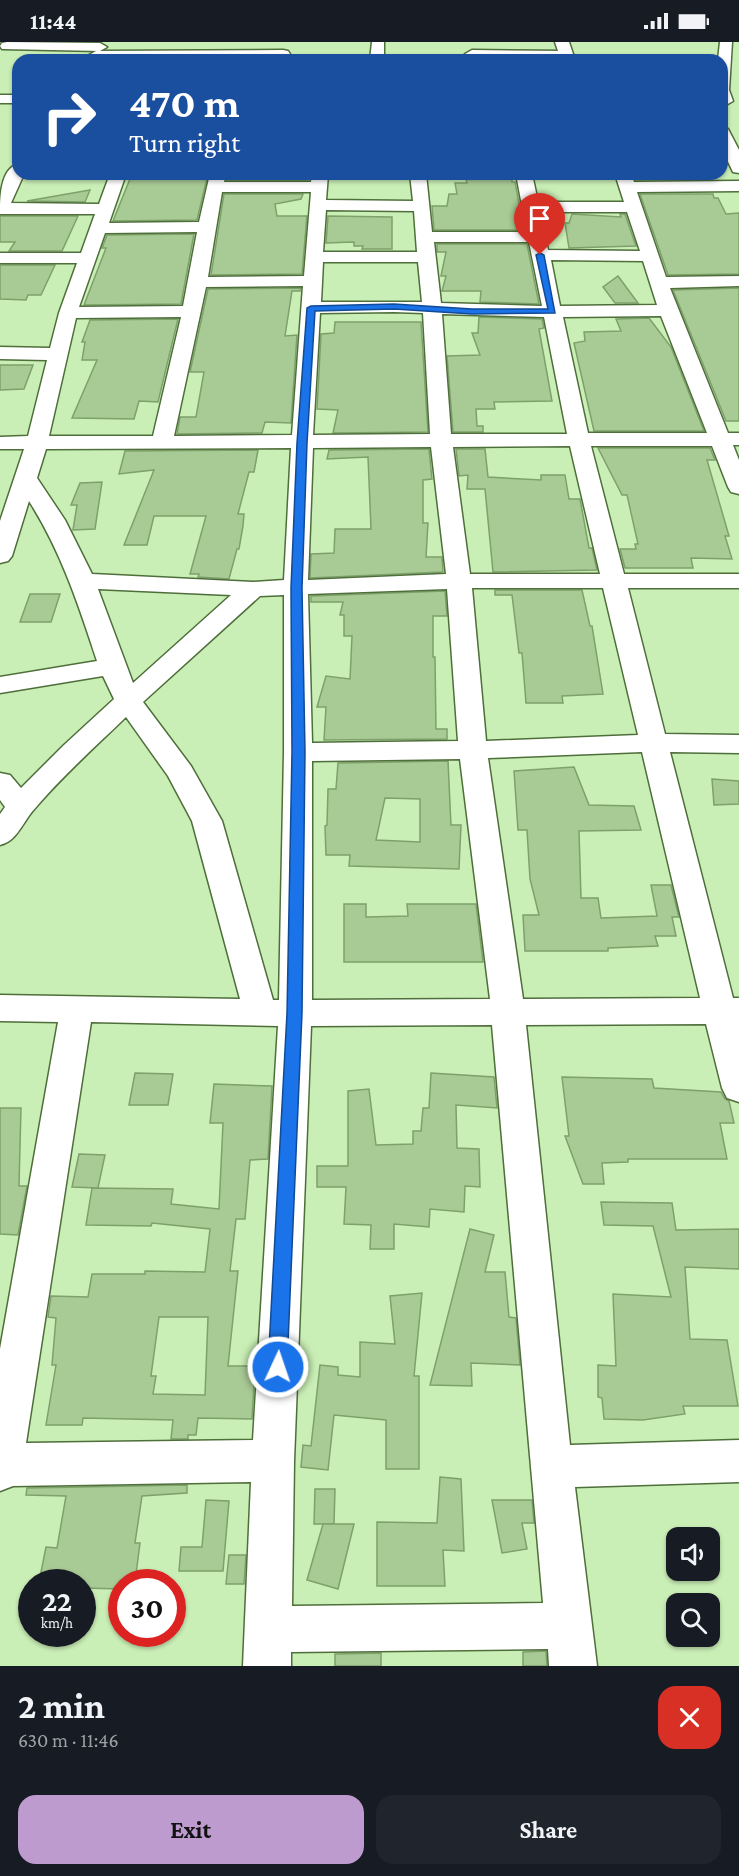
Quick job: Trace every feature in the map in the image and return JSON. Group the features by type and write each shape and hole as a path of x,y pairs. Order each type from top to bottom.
{"main road":[{"path":"728,145 739,168"}],"street":[{"path":"6,48 283,52"},
{"path":"471,52 566,52"},
{"path":"0,556 37,443 68,313 116,180"},
{"path":"162,443 192,311 206,227 217,180 319,189 420,206"},
{"path":"319,189 302,443 296,588 298,752 295,1013 273,1461 268,1647 571,1646 551,1467 508,1012 473,750 459,581 441,441 432,310 418,180"},
{"path":"525,180 579,440 655,743 730,1010 739,1088"},
{"path":"739,186 626,180 668,310 730,439 739,487"},
{"path":"5,188 0,208 105,209"},
{"path":"531,207 635,207"},
{"path":"99,228 206,227"},
{"path":"313,282 425,247 538,246 650,256"},
{"path":"0,258 88,258"},
{"path":"658,283 739,281"},
{"path":"198,282 313,282 394,306 432,310 668,310"},
{"path":"68,313 192,311"},
{"path":"0,353 57,354"},
{"path":"0,443 730,439"},
{"path":"26,479 53,520 83,581 112,667 128,701 181,773 207,821 260,1012"},
{"path":"83,581 253,589 459,581 739,581"},
{"path":"0,835 21,806 128,701 253,589"},
{"path":"0,685 112,667"},
{"path":"298,752 473,750 655,743 739,744"},
{"path":"0,782 21,806"},
{"path":"0,1008 295,1013 730,1010"},
{"path":"77,1008 0,1467 273,1461"},
{"path":"551,1467 739,1461"}],"building":[{"path":"130,180 207,180 197,220 113,221"},
{"path":"466,180 512,180 515,182 524,230 434,230 432,206 447,206 449,194 457,194 455,183 467,183"},
{"path":"90,190 85,202 27,201"},
{"path":"224,194 303,194 301,199 275,204 277,216 307,216 302,274 211,275"},
{"path":"640,194 713,194 714,198 718,198 726,214 739,213 739,274 668,275"},
{"path":"572,214 621,217 620,214 625,214 636,246 569,248 565,223 569,223"},
{"path":"0,216 78,216 62,251 9,251 15,242 0,242"},
{"path":"328,216 392,217 392,249 362,249 363,246 354,246 354,242 326,243"},
{"path":"194,234 181,304 84,305 106,248 102,248 107,235"},
{"path":"437,244 527,244 539,304 480,302 481,291 442,291 446,276 441,276 446,252 437,252"},
{"path":"0,265 55,265 41,295 28,295 26,300 0,299"},
{"path":"618,276 638,303 615,303 603,287"},
{"path":"301,288 300,291 292,291 285,336 297,335 291,423 265,422 262,433 177,434 180,417 196,417 204,372 190,372 208,289"},
{"path":"739,288 739,421 726,421 673,290"},
{"path":"479,317 542,319 544,328 539,329 552,401 494,402 495,409 476,409 477,426 483,426 483,432 453,432 447,356 480,355 472,333 478,333"},
{"path":"649,318 671,347 704,431 594,431 574,343 585,341 584,332 621,331 616,319"},
{"path":"178,319 158,402 139,401 134,419 72,418 97,360 82,360 85,342 82,342 90,320"},
{"path":"335,322 421,322 428,432 333,433 338,410 317,409 321,334 334,333"},
{"path":"0,365 33,365 24,389 0,390"},
{"path":"598,448 710,448 715,460 707,460 729,536 725,536 732,559 691,558 693,568 625,568 620,549 636,549 635,544 638,544 627,495 622,495"},
{"path":"429,449 432,479 423,480 423,523 428,523 426,557 442,557 443,572 310,578 311,554 334,553 335,529 371,529 368,457 327,459 329,450"},
{"path":"456,449 485,449 488,477 541,480 541,475 565,475 569,499 580,499 589,548 592,548 597,570 493,572 485,489 467,489 468,475 459,476"},
{"path":"258,450 254,472 249,472 238,514 244,514 243,526 239,549 237,549 229,579 198,577 199,574 190,574 206,516 154,516 147,545 124,545 154,470 119,474 125,451"},
{"path":"102,482 95,529 73,530 77,505 71,505 80,483"},
{"path":"495,590 582,590 590,626 592,626 603,694 562,696 563,703 526,703 522,653 519,653 512,595 495,595"},
{"path":"445,591 447,616 433,616 433,657 435,657 436,729 447,729 447,739 324,740 326,707 317,707 326,676 350,679 352,636 344,636 344,615 340,615 343,602 311,602 311,596"},
{"path":"30,594 60,594 51,622 20,622"},
{"path":"448,761 451,825 461,825 459,869 349,866 350,855 326,855 325,826 327,825 328,789 336,789 338,763","holes":["385,798 420,799 420,842 376,840"]},
{"path":"574,767 589,805 634,806 641,830 579,831 581,898 598,898 601,918 657,916 651,885 671,885 679,917 672,917 676,936 655,936 658,946 608,948 608,951 525,951 523,915 539,915 530,879 527,830 518,830 514,771"},
{"path":"712,779 739,781 739,804 714,805"},
{"path":"344,904 366,904 366,917 408,916 407,904 476,904 483,962 344,962"},
{"path":"135,1073 173,1074 168,1105 129,1105"},
{"path":"431,1073 494,1077 497,1108 456,1105 457,1148 479,1149 480,1187 465,1186 464,1212 430,1209 429,1227 394,1224 394,1249 370,1249 371,1225 344,1224 346,1187 317,1187 317,1166 348,1166 348,1091 369,1089 376,1145 413,1144 413,1131 421,1131 423,1108 429,1108"},
{"path":"562,1077 652,1079 654,1088 721,1092 729,1101 734,1123 720,1123 727,1159 628,1159 628,1162 602,1163 604,1184 583,1184 565,1136 569,1136"},
{"path":"214,1084 272,1086 268,1159 250,1160 245,1219 236,1219 230,1271 238,1271 228,1366 255,1366 252,1419 198,1418 196,1435 188,1435 188,1439 171,1439 173,1420 83,1418 82,1425 46,1425 56,1365 52,1365 56,1318 48,1317 51,1296 88,1297 92,1274 145,1274 145,1271 205,1272 210,1229 152,1223 151,1226 86,1225 92,1188 173,1189 171,1204 219,1209 223,1123 210,1123","holes":["159,1317 208,1317 205,1395 153,1394 156,1376 151,1376"]},
{"path":"0,1108 21,1108 19,1186 27,1186 18,1235 0,1234"},
{"path":"79,1154 105,1155 98,1188 72,1187"},
{"path":"601,1202 672,1203 676,1230 739,1229 739,1269 685,1267 690,1339 727,1340 738,1406 683,1406 685,1414 643,1420 604,1419 602,1398 598,1397 598,1365 616,1366 613,1294 671,1297 653,1226 604,1225"},
{"path":"470,1229 494,1235 485,1272 505,1272 509,1317 516,1318 520,1365 471,1363 472,1386 430,1385"},
{"path":"422,1293 414,1376 419,1376 419,1469 386,1469 386,1420 334,1415 328,1470 301,1467 303,1445 311,1446 320,1365 338,1367 338,1375 360,1377 360,1342 395,1344 390,1296"},
{"path":"440,1477 461,1479 464,1551 443,1550 445,1586 377,1586 377,1522 437,1523"},
{"path":"187,1485 187,1493 142,1496 135,1543 140,1543 137,1569 108,1569 108,1589 96,1588 96,1569 42,1569 46,1547 57,1548 66,1496 26,1495 27,1488"},
{"path":"315,1489 335,1489 334,1524 314,1524"},
{"path":"206,1500 229,1501 223,1571 179,1569 181,1547 202,1547"},
{"path":"492,1500 532,1500 534,1523 522,1523 527,1549 502,1553"},
{"path":"323,1524 354,1524 338,1589 307,1580"},
{"path":"229,1555 246,1555 244,1584 226,1584"},
{"path":"546,1651 547,1666 523,1666 523,1652"},
{"path":"381,1653 381,1666 335,1666 335,1654"}],"route":[{"path":"278,1367 295,1013 298,752 296,588 311,308 394,306 432,310 552,311 540,255"}]}
